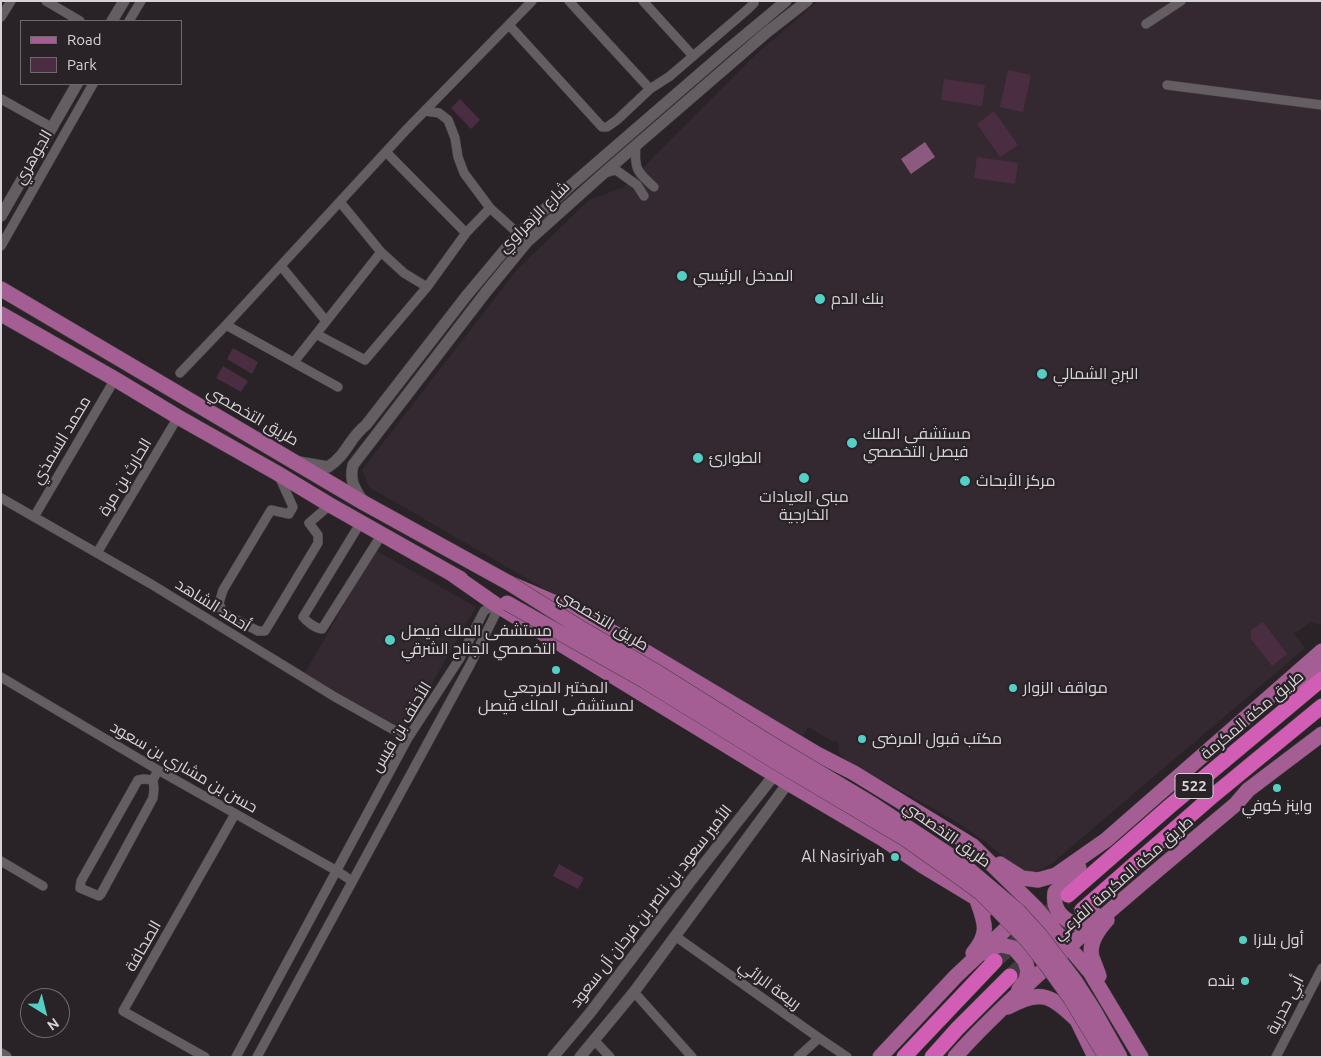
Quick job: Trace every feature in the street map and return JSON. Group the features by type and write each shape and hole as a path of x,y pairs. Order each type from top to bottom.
{"highway":[{"name":"طريق مكة المكرمة","path":"1068,896 1170,806 1322,678"},
{"name":"522","path":"1082,910 1209,799 1322,706"},
{"path":"904,1057 995,962"},
{"path":"932,1057 1010,976"}],"main road":[{"name":"طريق التخصصي","path":"5,289 364,503 509,583 872,804 960,862 1018,911 1046,942 1075,981 1120,1057"},
{"name":"طريق التخصصي","path":"1,314 501,604 645,682 904,838 981,893 1027,940 1071,999 1106,1057"},
{"path":"509,583 568,608 616,634 817,754 854,773 1022,878 1038,880 1056,875 1106,840"},
{"path":"501,604 976,898 1024,946 1043,971 1076,1019 1095,1057"},
{"path":"1138,886 1119,896 1086,924 1076,924 1066,919 1059,912 1054,901 1055,892 1106,840 1322,651"},
{"path":"1200,758 1322,666"},
{"path":"1248,790 1322,726"},
{"name":"طريق مكة المكرمة الفرعي","path":"955,1057 996,1014 1069,946 1236,804 1248,790 1322,734"},
{"path":"973,846 998,883 998,888 994,894 987,898 976,898"},
{"path":"973,846 1036,908 1090,972 1141,1057"},
{"path":"1104,994 1092,956 1092,943 1102,927 1138,886"},
{"path":"956,976 980,945 986,930 976,898"},
{"path":"880,1057 956,976 1007,928 1025,924 1039,926 1069,946"},
{"path":"956,976 994,947 1001,945 1014,948 1025,961 1028,971 1026,980 996,1014"},
{"path":"996,1014 1019,1002 1035,997 1044,997 1057,1002 1076,1019"}],"street":[{"path":"1,17 11,1"},
{"path":"46,1 78,20"},
{"path":"113,20 124,1"},
{"path":"130,20 141,1"},
{"path":"180,373 386,152 532,1"},
{"path":"569,1 650,89"},
{"path":"643,1 693,56"},
{"path":"509,25 602,127 607,128 650,89 670,76 748,9 754,1"},
{"path":"295,462 328,467 342,455 358,431 366,425 467,295 518,234 726,50 786,1"},
{"name":"شارع الزهراوي","path":"364,503 352,482 353,465 486,292 527,242 766,33 807,1"},
{"path":"1146,24 1181,1"},
{"name":"الجوهري","path":"1,216 76,85"},
{"name":"الجوهري","path":"1,246 92,85"},
{"path":"1167,85 1322,105"},
{"path":"1,99 52,128"},
{"path":"425,111 439,114 448,120 455,138 458,157 464,174 490,208 527,242"},
{"path":"636,146 635,158 637,168 641,176 654,186"},
{"path":"386,152 466,233"},
{"path":"604,173 616,170 637,185 644,196"},
{"path":"340,202 381,252 404,272 427,287"},
{"path":"316,334 365,360 427,287 466,233 490,208"},
{"path":"294,362 381,252"},
{"path":"281,266 326,322"},
{"path":"226,325 338,386"},
{"name":"محمد السمذي","path":"34,517 115,379"},
{"name":"الحارث بن مرة","path":"97,553 178,417"},
{"path":"366,425 376,433"},
{"path":"277,473 293,507 289,514 271,510 223,590 219,603 223,613 258,631 265,631 318,543 318,536 309,523 330,505"},
{"name":"أحمد الشاهد","path":"1,498 151,584 335,697 408,738"},
{"path":"361,522 303,617 306,621 322,629 382,534"},
{"name":"الأحنف بن قيس","path":"236,1057 408,738 460,658 484,611 501,604"},
{"name":"الأحنف بن قيس","path":"257,1057 470,665 501,604"},
{"name":"حسن بن مشاري بن سعود","path":"1,677 158,770 352,881"},
{"path":"153,780 138,780 81,881 80,888 99,896 102,894 153,798 153,780 158,770"},
{"name":"الأمير سعود بن ناصر بن فرحان آل سعود","path":"553,1057 590,1013 775,774"},
{"name":"الأمير سعود بن ناصر بن فرحان آل سعود","path":"580,1057 634,992 788,783"},
{"name":"الصحافة","path":"205,1057 123,1011 235,814"},
{"path":"1,862 43,886"},
{"name":"ربيعة الرائي","path":"676,936 847,1057"},
{"name":"أبي حدرية","path":"1276,1057 1322,968"},
{"path":"634,992 692,1057"},
{"path":"798,1057 819,1038"},
{"path":"594,1040 610,1057"},
{"path":"1,1054 6,1057"}],"shaded area":[{"name":"مستشفى الملك فيصل التخصصي","path":"818,1 1322,1 1322,625 1311,622 1294,634 1305,648 1051,864 1031,873 1021,871 987,843 955,821 842,757 839,752 838,742 832,741 808,727 803,736 721,691 369,487 362,470 516,271 589,200 624,187 752,58"},
{"path":"925,142 935,157 911,174 901,159"},
{"name":"مستشفى الملك فيصل التخصصي الجناح الشرقي","path":"375,550 476,607 404,732 305,673"}],"green space":[{"path":"1008,70 1031,75 1023,112 1000,107"},
{"path":"944,79 985,85 982,106 941,100"},
{"path":"460,99 480,120 471,129 451,108"},
{"path":"994,111 1018,145 1000,157 977,124"},
{"path":"977,157 1018,163 1015,184 974,178"},
{"path":"233,348 258,362 252,374 227,359"},
{"path":"223,366 248,381 241,392 216,378"},
{"path":"1263,622 1287,654 1272,666 1251,639 1251,630"},
{"path":"559,864 584,878 578,889 553,876"}],"tunnel":[{"path":"995,961 1068,895"},
{"path":"1010,976 1079,913"}],"place":[{"name":"المدخل الرئيسي","path":"682,276"},
{"name":"بنك الدم","path":"820,299"},
{"name":"البرج الشمالي","path":"1042,374"},
{"name":"مستشفى الملك فيصل التخصصي","path":"852,443"},
{"name":"الطوارئ","path":"698,458"},
{"name":"مبنى العيادات الخارجية","path":"804,478"},
{"name":"مركز الأبحاث","path":"965,481"},
{"name":"مستشفى الملك فيصل التخصصي الجناح الشرقي","path":"390,640"},
{"name":"المختبر المرجعي لمستشفى الملك فيصل","path":"556,670"},
{"name":"مواقف الزوار","path":"1013,688"},
{"name":"مكتب قبول المرضى","path":"862,739"},
{"name":"واينز كوفي","path":"1277,788"},
{"name":"Al Nasiriyah","path":"895,857"},
{"name":"أول بلازا","path":"1243,940"},
{"name":"بنده","path":"1245,981"}]}
